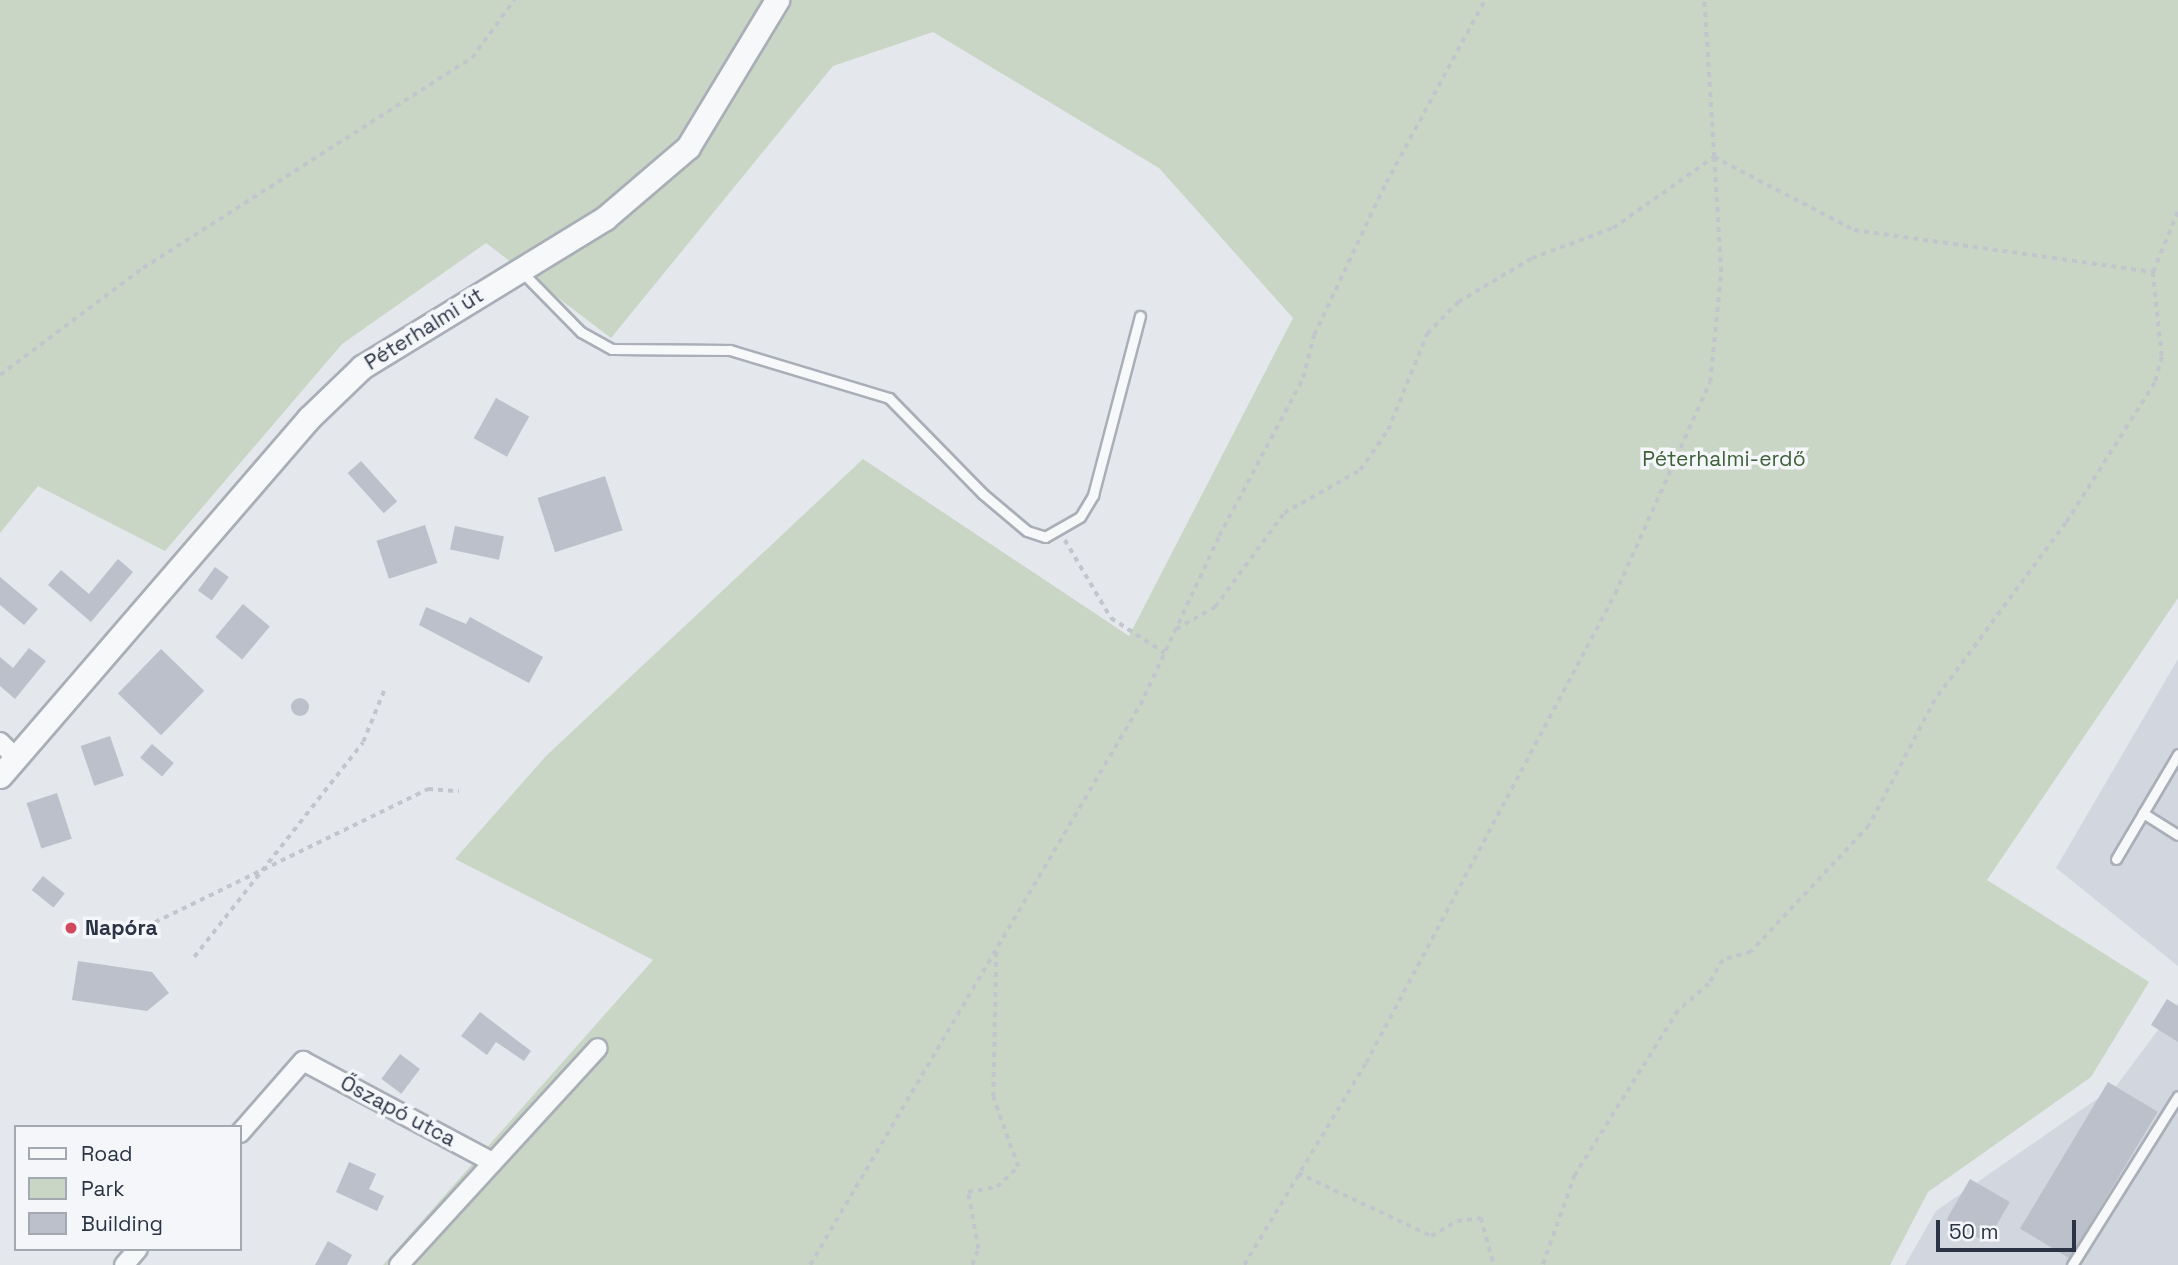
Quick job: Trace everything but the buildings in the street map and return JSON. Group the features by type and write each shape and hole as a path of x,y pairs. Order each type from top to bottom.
{"street":[{"name":"Péterhalmi út","path":"0,776 8,750 353,375 604,218 688,147 777,0"},
{"path":"399,1265 598,1048"},
{"name":"Őszapó utca","path":"242,1131 303,1061 492,1162"},
{"path":"124,1265 136,1251"}],"lane":[{"path":"520,270 581,332 612,349 730,350 889,398 1027,531 1061,533 1093,495 1140,316"},
{"path":"2116,859 2178,754"},
{"path":"2143,813 2178,835"},
{"path":"2073,1265 2178,1096"}],"path":[{"path":"0,375 143,268 472,58 514,0"},
{"path":"810,1265 996,950 1072,830 1165,653 1303,378 1314,335 1386,183 1485,0"},
{"path":"1244,1265 1366,1063 1615,594 1710,382 1721,272 1703,0"},
{"path":"1176,629 1215,607 1284,513 1360,470 1388,430 1427,334 1458,302 1532,258 1613,228 1714,157"},
{"path":"1714,157 1854,230 2153,272"},
{"path":"1543,1265 1575,1175 1678,1011 1709,984 1723,960 1751,952 1869,826 1935,700 2066,523 2155,383 2162,357 2153,272 2178,211"},
{"path":"1061,533 1111,618 1165,653"},
{"path":"194,957 255,872 363,743 385,688"},
{"path":"137,931 428,789 458,791"},
{"path":"972,1265 978,1249 968,1192 997,1187 1018,1167 993,1097 996,950"},
{"path":"1298,1172 1431,1236 1457,1221 1480,1218 1494,1265"}],"shaded area":[{"path":"2178,659 2178,966 2056,868"},
{"path":"2178,1003 2178,1265 1905,1265 1936,1211 2117,1085"}],"green space":[{"name":"Péterhalmi-erdő","path":"0,0 2178,0 2178,598 1987,880 2149,982 2091,1077 1928,1192 1890,1265 383,1265 653,960 455,859 546,756 863,459 1129,636 1293,318 1159,168 933,32 833,66 611,338 486,243 342,344 165,551 38,486 0,533"}],"place":[{"name":"Napóra","path":"71,928"}]}
